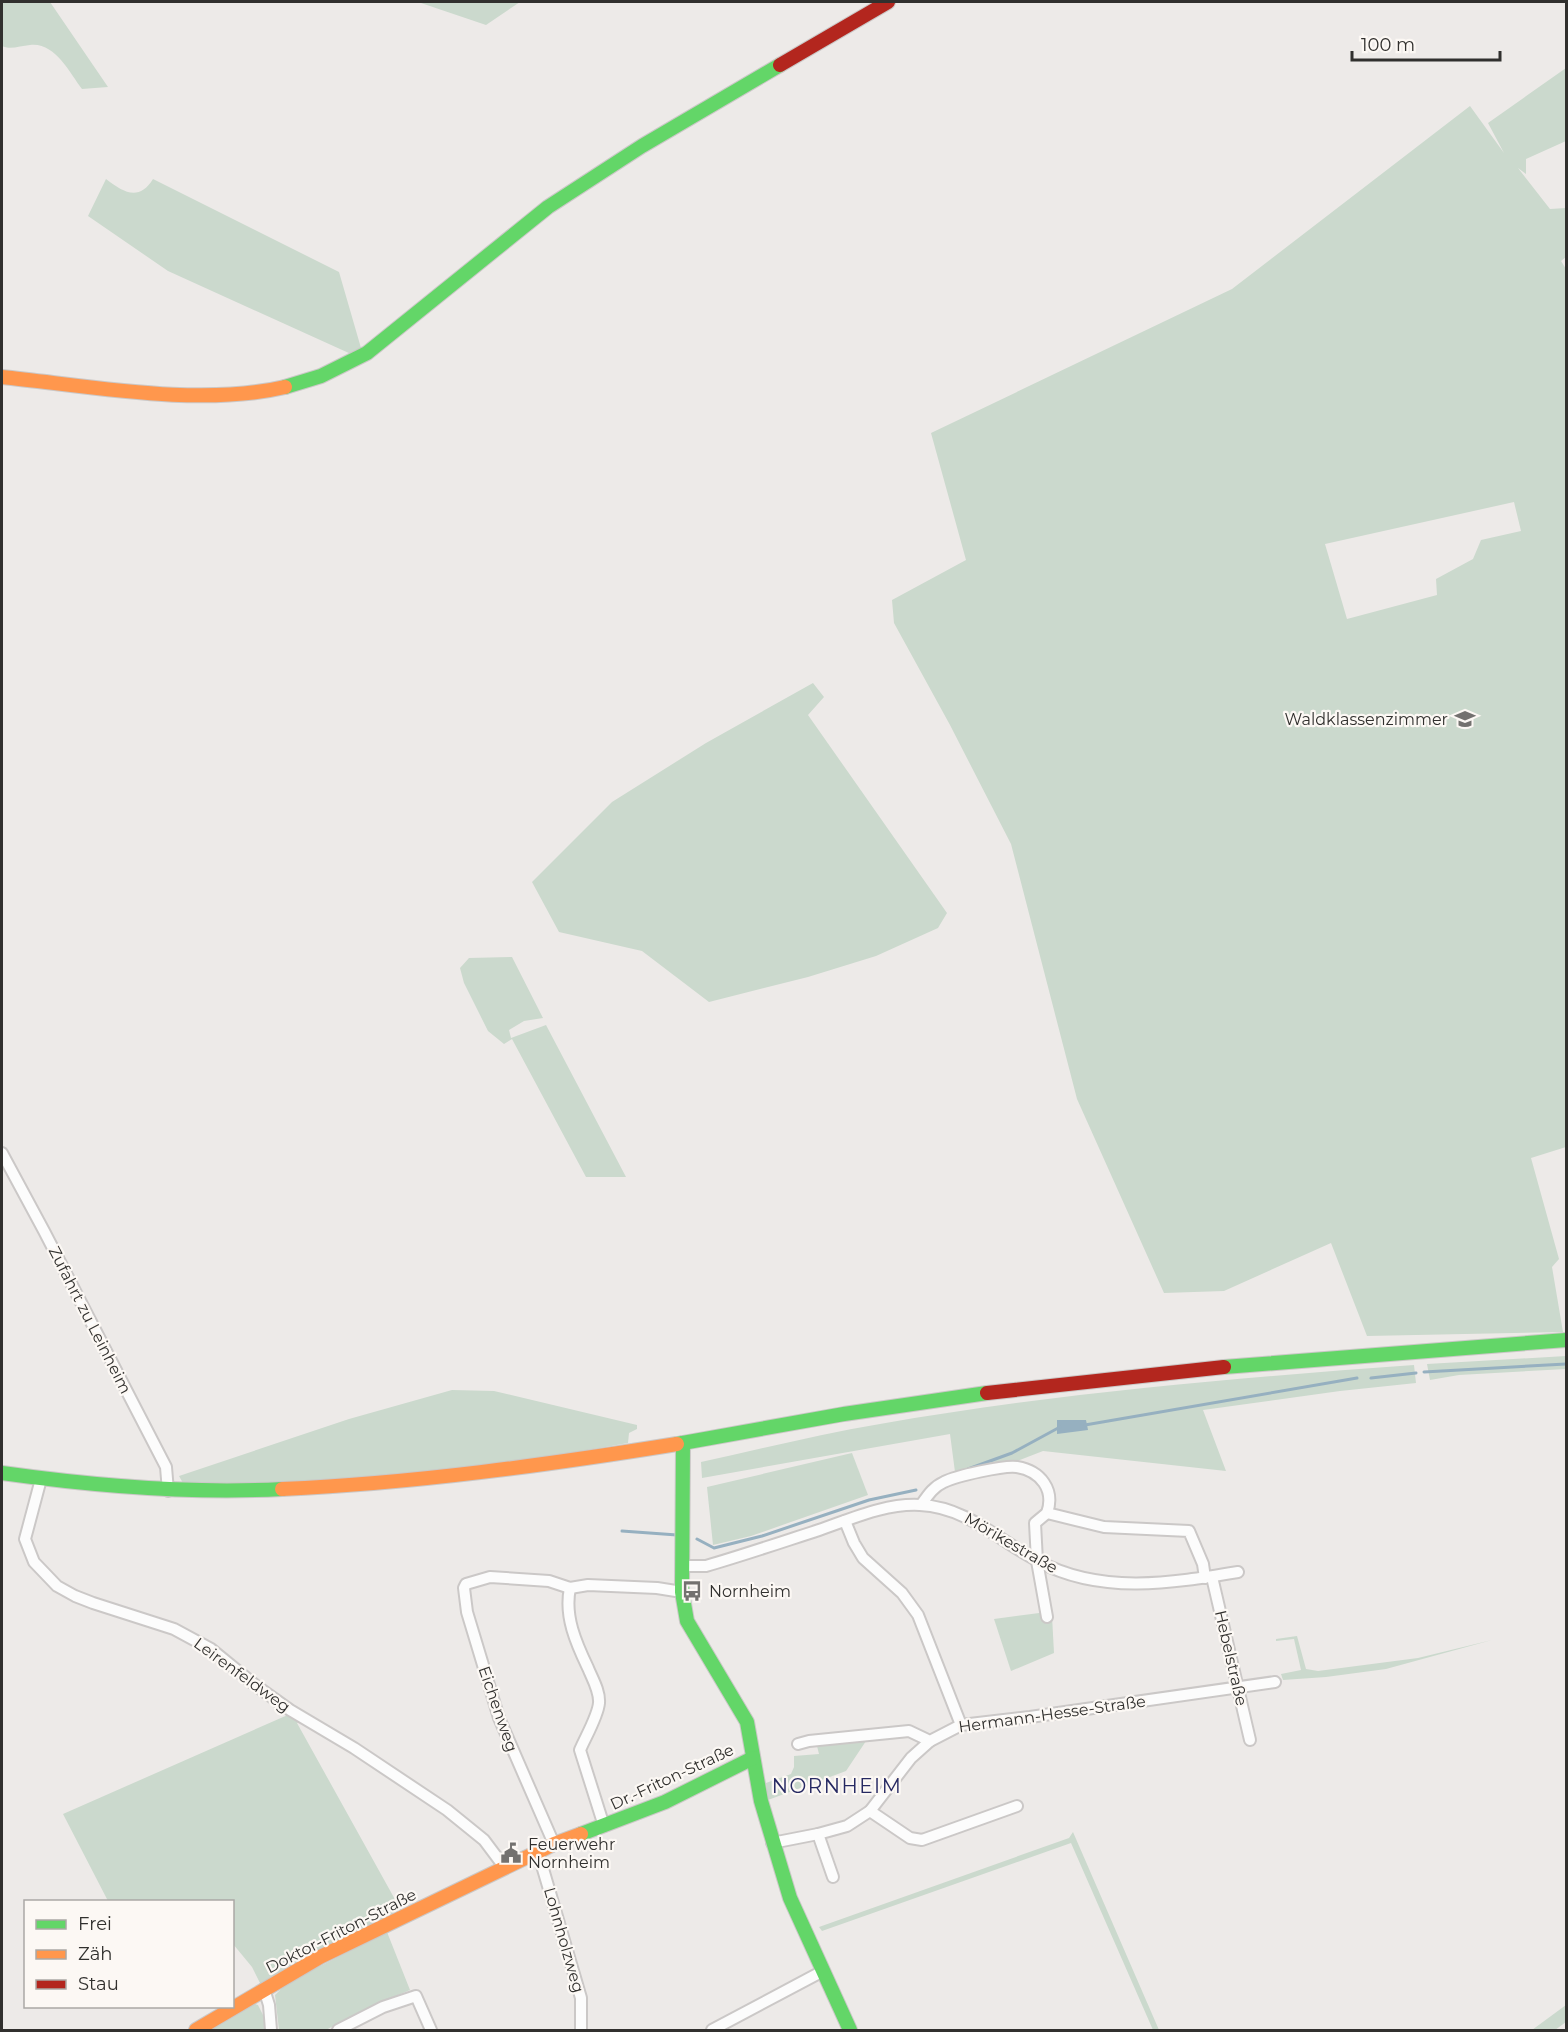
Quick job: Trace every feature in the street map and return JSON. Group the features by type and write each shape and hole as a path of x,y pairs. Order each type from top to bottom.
{"street":[{"path":"2,376 153,393 231,395 283,388 321,376 367,353 548,207 642,146 888,2"},
{"name":"Zufahrt zu Leinheim","path":"2,1153 166,1467 168,1491"},
{"path":"2,1473 40,1479 168,1491 300,1488 419,1480 683,1443 894,1406 1158,1372 1415,1350 1566,1340"},
{"path":"683,1443 684,1566 682,1592 688,1623 742,1712 751,1737 763,1810 790,1898 850,2031"},
{"path":"921,1505 932,1489 944,1482 991,1470 1016,1467 1037,1474 1044,1482 1050,1497 1047,1514 1035,1523 1037,1561 1047,1617"},
{"name":"Leirenfeldweg","path":"40,1479 25,1539 34,1562 57,1586 93,1604 174,1629 210,1649 255,1686 290,1710 354,1748 447,1810 484,1840 505,1868"},
{"name":"Mörikestraße","path":"684,1566 706,1566 887,1508 921,1505 946,1509 964,1516 1037,1561 1062,1573 1098,1581 1149,1584 1238,1572"},
{"name":"Hebelstraße","path":"1047,1514 1113,1528 1189,1531 1208,1577 1250,1740"},
{"path":"845,1521 863,1558 902,1593 918,1615 961,1725"},
{"name":"Eichenweg","path":"554,1844 499,1718 467,1612 464,1588 466,1584 480,1578 490,1577 549,1581 570,1588"},
{"path":"604,1826 580,1750 600,1702 596,1685 579,1651 571,1623 567,1602 570,1588 599,1586 657,1588 682,1592"},
{"name":"Hermann-Hesse-Straße","path":"870,1811 911,1758 930,1741 961,1725 1275,1682"},
{"path":"798,1744 909,1731 930,1741"},
{"name":"Dr.-Friton-Straße","path":"505,1868 554,1844 665,1802 753,1758"},
{"path":"772,1843 847,1826 870,1811 910,1838 922,1840 1017,1806"},
{"path":"818,1834 833,1877"},
{"name":"Lohnholzweg","path":"538,1852 581,1998 581,2031"},
{"name":"Doktor-Friton-Straße","path":"234,2008 320,1957 505,1868"},
{"path":"712,2031 824,1971"},
{"path":"264,1989 269,2006 271,2031"},
{"path":"338,2031 383,2007 416,1996 431,2031"},
{"name":"Doktor-Friton-Straße","path":"196,2031 233,2008"}],"green space":[{"path":"2,2 50,2 108,87 82,89 66,67 47,48 39,45 12,48 2,46"},
{"path":"418,2 520,2 486,25"},
{"path":"1566,68 1566,141 1526,159 1526,174 1518,168 1550,209 1566,208 1566,257 1561,261 1566,269 1566,1147 1531,1158 1559,1259 1552,1267 1563,1332 1367,1336 1331,1243 1224,1291 1164,1293 1077,1099 1011,844 894,623 892,600 966,560 931,433 1232,289 1470,106 1504,153 1488,123","holes":["1514,502 1521,531 1481,540 1473,559 1436,579 1437,595 1347,619 1325,544"]},
{"path":"106,179 125,191 136,193 142,191 153,179 339,272 361,348 351,354 168,271 88,216"},
{"path":"813,683 824,697 808,715 947,913 938,928 876,956 808,977 709,1002 642,951 559,932 532,882 612,802 706,743"},
{"path":"512,957 543,1018 524,1021 509,1030 511,1038 546,1025 626,1177 586,1177 512,1039 504,1044 488,1031 464,983 460,968 469,958"},
{"path":"1566,1356 1566,1369 1459,1375 1430,1380 1427,1364"},
{"path":"1414,1365 1416,1383 1203,1410 1226,1471 1043,1451 1015,1462 955,1472 950,1434 702,1478 701,1462 835,1432 946,1413 1146,1388"},
{"path":"452,1390 494,1391 637,1425 637,1429 629,1433 628,1443 428,1473 292,1485 184,1485 179,1476 349,1419"},
{"path":"852,1453 868,1495 751,1536 713,1545 707,1487"},
{"path":"1047,1612 1052,1616 1054,1653 1011,1671 994,1619"},
{"path":"1297,1636 1306,1669 1318,1671 1418,1658 1492,1640 1386,1669 1283,1680 1281,1674 1301,1670 1294,1639 1276,1641 1276,1639"},
{"path":"290,1714 301,1721 297,1723 402,1912 261,1985 252,1967 234,1945 234,1900 107,1900 63,1814"},
{"path":"866,1741 846,1771 768,1800 766,1783 791,1774 794,1767 794,1756 819,1754 817,1746"},
{"path":"1073,1832 1159,2030 1153,2030 1071,1843 822,1931 819,1927 1069,1838"},
{"path":"387,1932 410,1990 363,2010 326,2030 279,2030 275,1995 287,1983"},
{"path":"252,2003 258,2005 264,2017 265,2030 210,2030"},
{"path":"1566,2005 1566,2022 1555,2030 1532,2030"}],"water":[{"path":"1057,1420 1086,1420 1088,1430 1057,1434"}],"waterway":[{"path":"1424,1372 1566,1364"},
{"path":"1371,1378 1416,1373"},
{"path":"1085,1425 1357,1378"},
{"path":"968,1469 1012,1453 1060,1427"},
{"path":"697,1539 714,1548 762,1536 869,1500 916,1490"},
{"path":"622,1531 677,1535"}],"traffic: fast":[{"path":"285,387 321,376 367,353 548,207 642,146 780,65"},
{"path":"1224,1367 1566,1340"},
{"path":"677,1444 844,1414 987,1393"},
{"path":"683,1443 682,1592 687,1621 747,1722 761,1801 790,1898 850,2030"},
{"path":"2,1473 142,1488 282,1489"},
{"path":"581,1834 665,1802 753,1758"}],"traffic: slow":[{"path":"2,377 181,395 252,393 285,387"},
{"path":"282,1489 480,1472 677,1444"},
{"path":"234,2008 320,1957 554,1844 581,1834"},
{"path":"196,2030 233,2008"}],"traffic: jam":[{"path":"780,65 888,2"},
{"path":"987,1393 1224,1367"}],"place":[{"name":"Waldklassenzimmer","path":"1465,719"},
{"name":"Nornheim","path":"692,1591"},
{"name":"Feuerwehr Nornheim","path":"511,1853"}],"district":[{"name":"NORNHEIM","path":"837,1786"}]}
